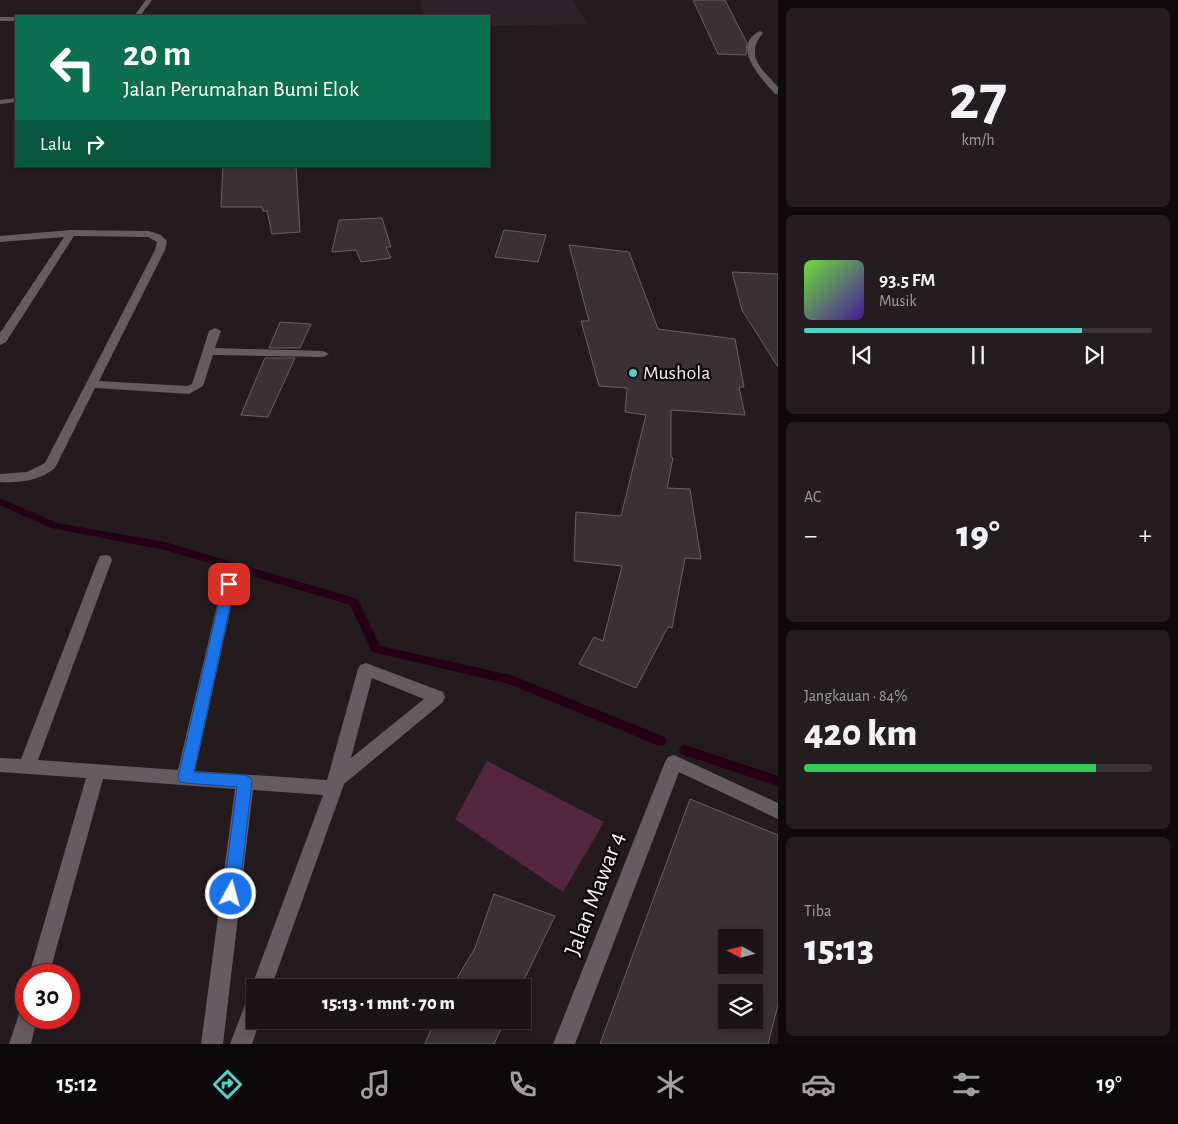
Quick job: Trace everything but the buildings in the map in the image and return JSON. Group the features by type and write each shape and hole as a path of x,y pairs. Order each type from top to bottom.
{"street":[{"path":"138,15 149,0"},
{"path":"0,20 15,19"},
{"path":"760,33 754,37 749,46 750,54 758,68 778,92"},
{"path":"0,102 15,100"},
{"path":"0,239 71,233 149,234 158,237 162,241 160,250 50,465 42,472 27,478 0,478"},
{"path":"0,342 71,233"},
{"path":"91,384 189,390 197,386 215,331"},
{"path":"208,351 323,354"},
{"path":"27,767 105,560"},
{"path":"185,777 229,584"},
{"path":"0,765 244,781 335,784 386,738 437,696 366,669 335,784 264,979"},
{"name":"Jalan Mawar 4","path":"564,1044 674,762 778,811"},
{"path":"43,964 97,771"},
{"path":"212,1044 244,781"},
{"path":"20,1044 25,1029"},
{"path":"241,1044 246,1029"}],"shaded area":[{"path":"420,0 573,0 587,24 490,26 490,15 424,15"},
{"path":"487,761 604,822 563,892 455,819"}],"waterway":[{"path":"0,501 55,526 165,546 354,602 376,649 511,680 661,741"},
{"path":"685,750 778,781"}],"place":[{"name":"Mushola","path":"633,373"}],"route":[{"path":"229,584 185,777 244,781 231,894"}]}
